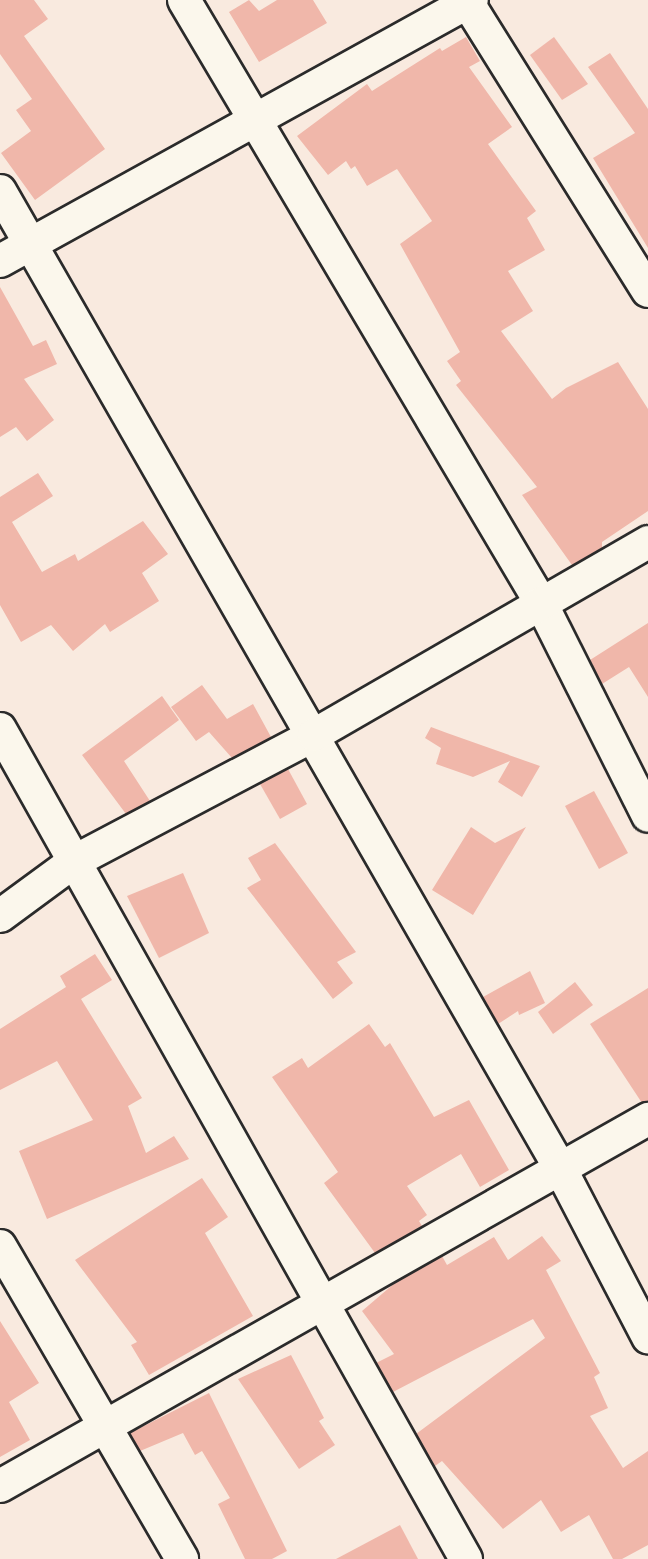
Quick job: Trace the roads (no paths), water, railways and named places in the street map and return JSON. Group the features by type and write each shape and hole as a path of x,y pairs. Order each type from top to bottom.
{"street":[{"path":"184,0 253,121 541,603 648,816"},
{"path":"0,261 469,1 648,291"},
{"path":"0,190 315,735 560,1168 648,1336"},
{"path":"0,916 75,861 315,735 648,542"},
{"path":"0,729 466,1559"},
{"path":"0,1486 648,1119"},
{"path":"0,1246 183,1559"}]}
